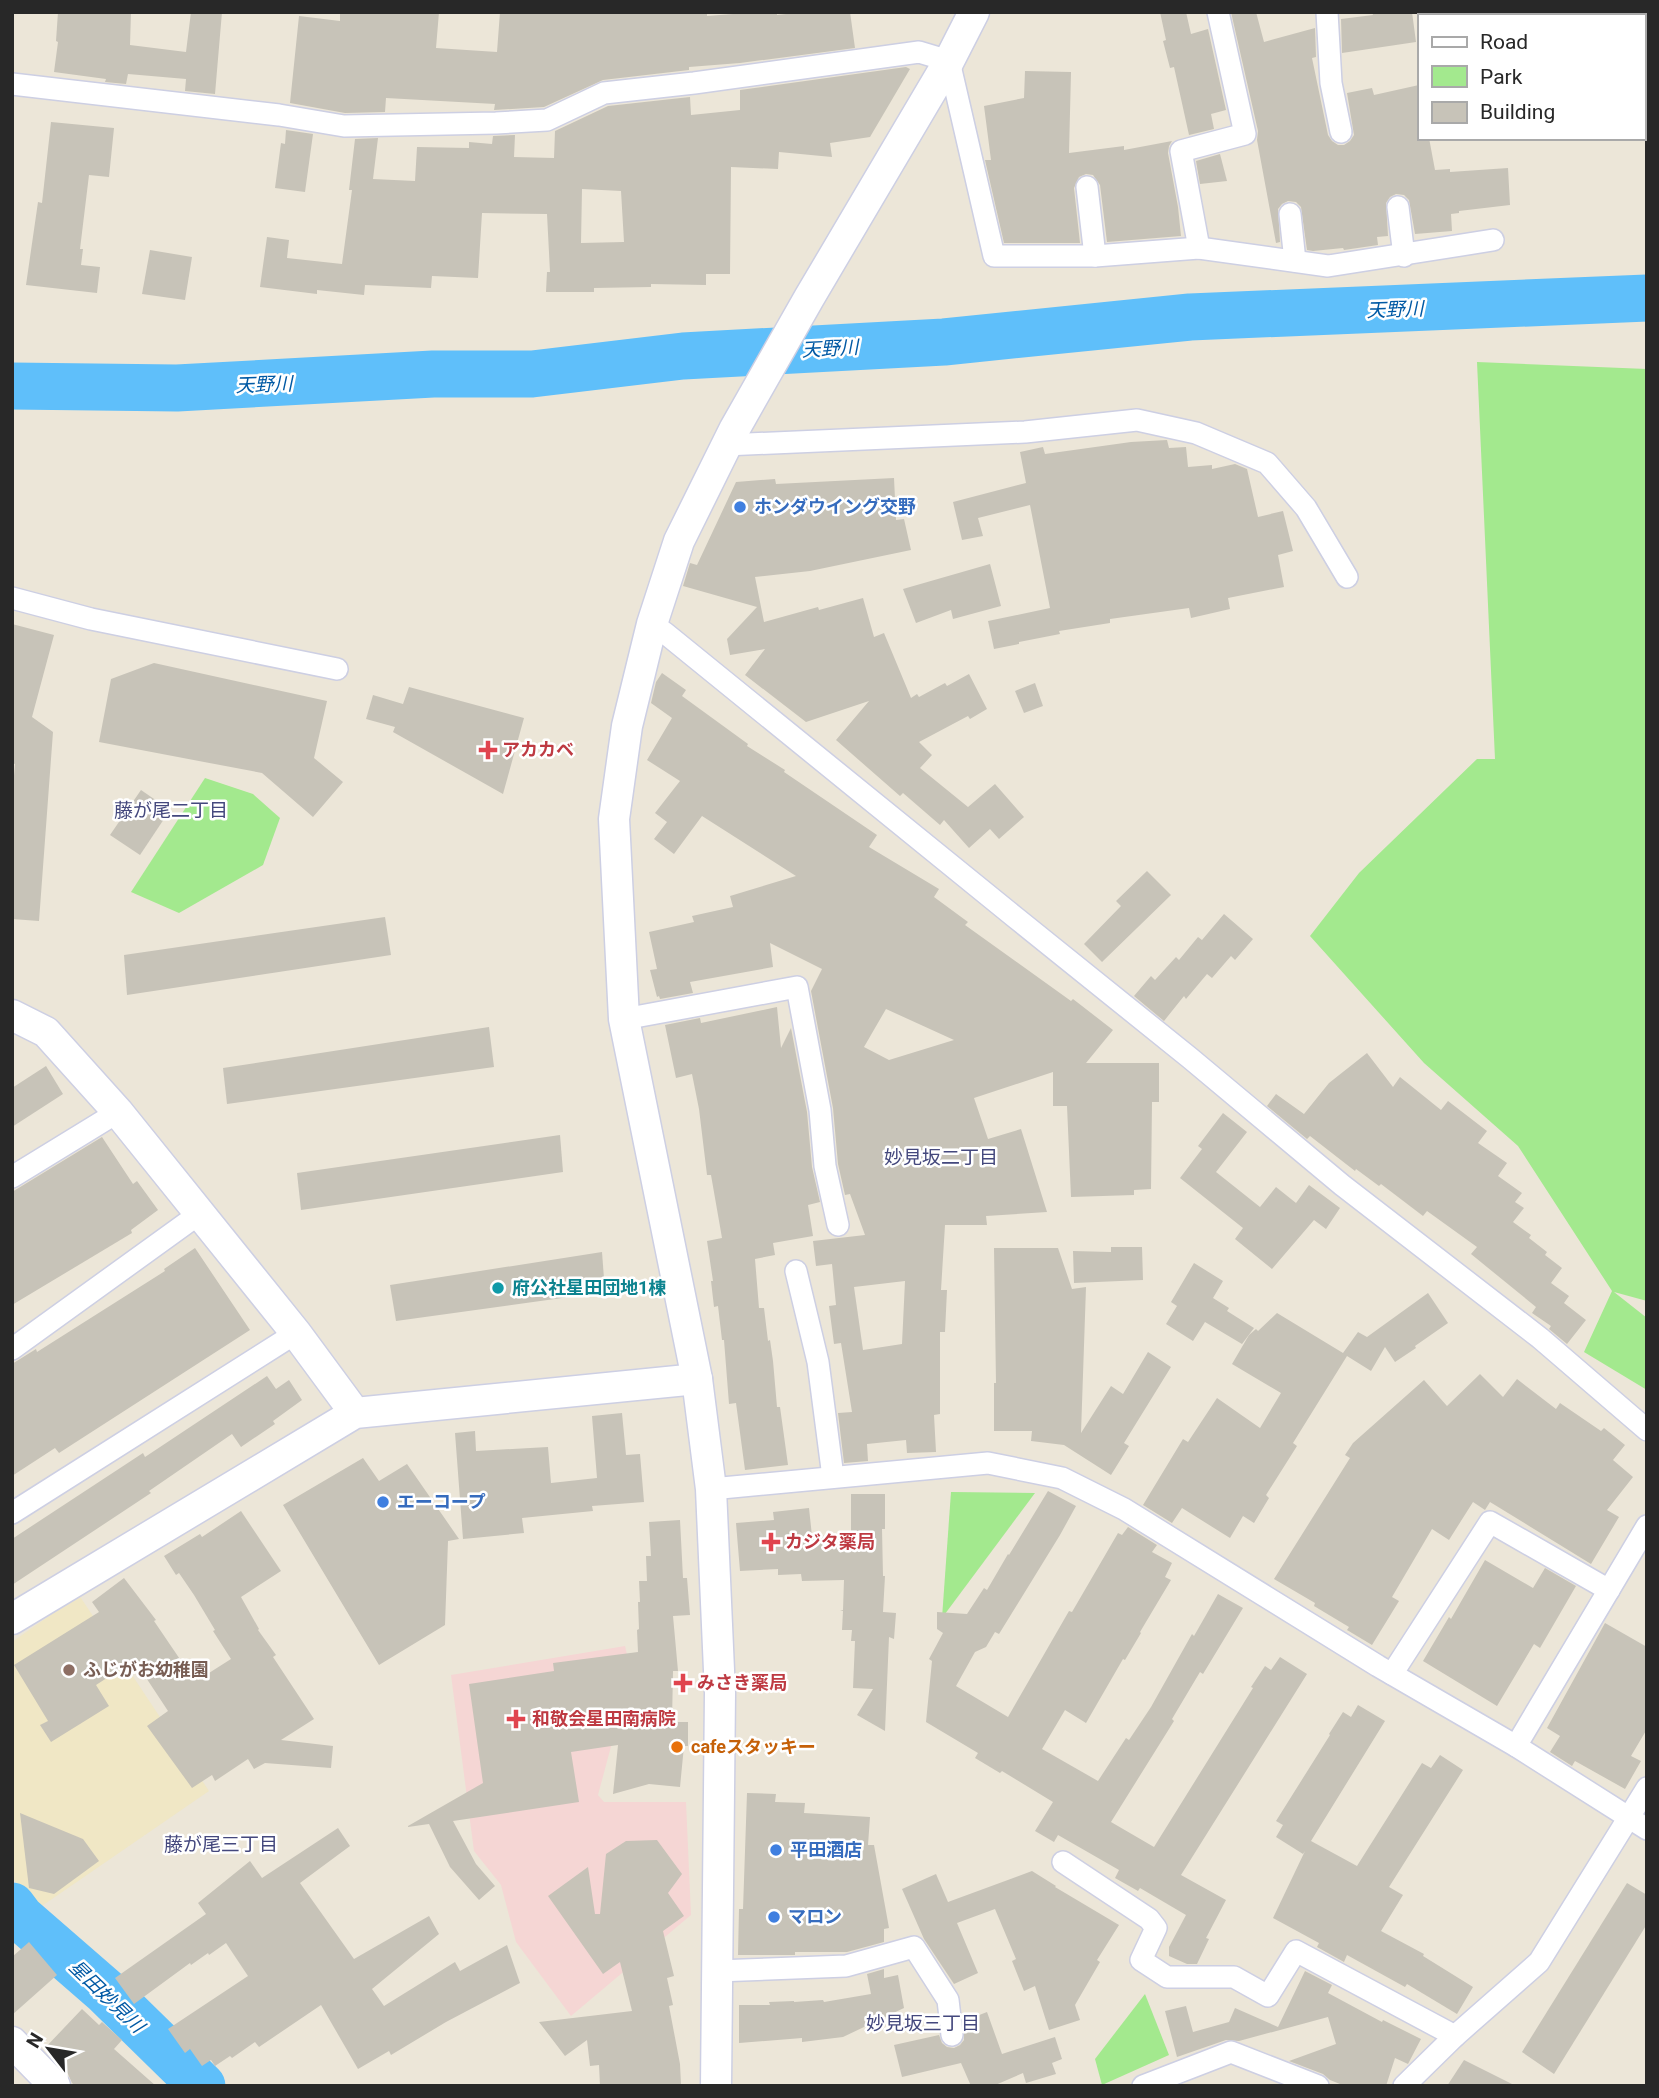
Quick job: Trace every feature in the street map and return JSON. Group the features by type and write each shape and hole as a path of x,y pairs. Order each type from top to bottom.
{"street":[{"path":"716,2086 720,1693 711,1489 697,1378 624,1019 614,819 627,726 652,624 679,541 729,438 808,298 949,61 974,12"},
{"path":"1199,248 1181,151 1245,134 1219,12"},
{"path":"1327,12 1331,83 1341,132"},
{"path":"12,84 344,125 413,125 547,120 604,93 919,52 949,61"},
{"path":"949,61 994,256 1095,256 1199,248 1328,266 1493,240"},
{"path":"1087,187 1095,256"},
{"path":"1398,207 1404,256"},
{"path":"1290,214 1295,261"},
{"path":"729,438 1025,432 1137,420 1196,433 1267,463 1307,508 1347,577"},
{"path":"12,598 91,619 337,669"},
{"path":"652,624 1191,1058 1342,1185 1540,1338 1647,1430"},
{"path":"624,1019 797,987 820,1110 825,1166 838,1225"},
{"path":"12,1015 46,1032 118,1112 296,1333 355,1413"},
{"path":"12,1177 118,1112"},
{"path":"12,1349 199,1214"},
{"path":"796,1271 818,1362 833,1477"},
{"path":"12,1513 296,1333"},
{"path":"12,1619 355,1413 697,1378"},
{"path":"711,1489 988,1463 1062,1478 1124,1509 1392,1674 1517,1746 1638,1823"},
{"path":"1392,1674 1490,1522 1609,1590"},
{"path":"1517,1746 1647,1526"},
{"path":"1411,2083 1455,2036 1539,1962 1638,1823 1647,1788"},
{"path":"1063,1862 1149,1919 1156,1928 1141,1960 1167,1977 1234,1977 1268,1996 1296,1951 1455,2036"},
{"path":"717,1971 846,1966 914,1947 947,2000 952,2035"},
{"path":"12,2042 55,2086"},
{"path":"1143,2086 1231,2052 1318,2086"}],"shaded area":[{"path":"79,1595 209,1791 36,1910 12,1877 12,1642"},
{"path":"625,1646 631,1672 598,1795 604,1802 686,1802 691,1915 571,2016 516,1942 501,1885 474,1851 451,1675"}],"green space":[{"path":"1477,362 1647,369 1647,1301 1614,1292 1647,1318 1647,1390 1584,1352 1612,1291 1518,1146 1424,1063 1310,936 1359,873 1477,759 1495,759"},
{"path":"205,778 253,794 280,818 263,865 179,913 131,892"},
{"path":"951,1492 1035,1493 942,1618"},
{"path":"1145,1994 1169,2055 1102,2085 1095,2059"}],"building":[{"path":"58,12 131,12 130,45 186,52 191,12 222,12 215,94 185,91 186,79 128,74 126,84 54,72"},
{"path":"340,12 439,12 436,48 497,52 500,12 707,12 707,16 759,12 777,12 777,15 850,12 855,48 603,80 544,107 494,110 495,104 386,98 385,112 345,113 290,103 299,16 340,21"},
{"path":"1160,12 1186,12 1191,34 1208,29 1226,110 1211,114 1214,129 1189,135 1174,67 1170,68 1163,41 1166,40"},
{"path":"1231,12 1256,12 1264,42 1315,28 1316,57 1312,58 1328,135 1332,141 1344,145 1354,135 1347,93 1372,88 1374,95 1418,85 1418,140 1429,140 1435,170 1450,169 1450,172 1508,168 1510,205 1459,211 1451,214 1452,231 1415,234 1409,200 1404,195 1396,194 1386,203 1388,236 1377,237 1378,245 1313,251 1307,250 1301,207 1296,202 1288,201 1278,209 1280,242 1276,243 1257,140 1258,131"},
{"path":"1372,12 1412,12 1416,42 1342,53 1341,19 1373,15"},
{"path":"906,67 910,69 870,137 830,143 832,157 779,152 778,169 731,167 730,274 706,274 706,285 651,284 651,287 594,288 594,292 546,292 547,272 550,272 547,214 482,213 478,278 432,276 431,288 365,285 364,295 317,290 317,294 260,287 267,237 289,240 287,258 342,264 352,190 349,190 355,139 378,138 373,179 415,181 417,147 469,148 469,142 492,144 493,136 515,135 514,157 554,158 555,131 608,106 690,97 691,115 740,110 740,90","holes":["582,189 621,191 624,242 581,243"]},
{"path":"1025,71 1071,72 1069,153 1124,146 1124,150 1172,141 1168,153 1181,236 1107,242 1100,185 1093,175 1086,174 1079,177 1074,188 1080,243 1004,243 985,160 991,160 984,106 1024,98"},
{"path":"51,122 114,128 109,177 89,175 80,249 83,249 81,265 100,267 97,293 26,285 38,202 42,203"},
{"path":"286,130 313,134 305,192 275,188 281,143 285,144"},
{"path":"1220,154 1227,181 1200,184 1196,161"},
{"path":"150,250 192,257 185,300 142,294"},
{"path":"1167,440 1169,448 1186,447 1188,467 1212,465 1212,469 1235,464 1247,469 1258,517 1283,511 1293,551 1278,555 1284,587 1228,598 1230,609 1191,618 1189,608 1110,619 1110,623 1059,631 1060,634 994,649 988,621 1050,608 1030,505 978,518 983,536 962,540 953,502 1026,483 1020,452 1043,447 1045,454 1131,442"},
{"path":"894,478 896,520 904,519 911,550 810,571 755,577 764,622 863,598 874,637 884,633 911,698 917,694 919,697 945,683 947,686 969,674 987,709 919,742 932,755 920,768 968,807 995,784 1024,817 999,839 990,829 969,848 944,820 940,825 903,793 900,796 836,740 869,701 806,722 745,675 765,649 730,655 727,639 757,607 683,586 690,563 697,565 736,482 775,479 776,484"},
{"path":"990,564 1001,606 953,619 951,610 916,623 903,589"},
{"path":"12,624 54,635 32,717 53,732 39,921 12,919 12,798 15,764 12,763"},
{"path":"154,663 327,701 314,758 343,782 313,817 262,773 99,742 111,679"},
{"path":"662,673 686,690 682,696 748,744 747,746 877,835 869,847 939,889 934,897 968,922 965,925 1071,1001 1073,999 1113,1030 1086,1063 1159,1063 1159,1102 1152,1102 1151,1189 1134,1190 1134,1195 1071,1197 1067,1106 1053,1106 1053,1072 974,1098 988,1139 1021,1129 1047,1212 986,1216 987,1225 945,1225 941,1290 947,1290 945,1332 940,1332 940,1414 934,1415 936,1452 907,1453 906,1440 867,1444 868,1461 844,1463 838,1413 852,1412 841,1343 834,1344 829,1306 836,1305 832,1264 816,1266 813,1241 865,1235 850,1194 845,1195 838,1164 833,1108 811,991 822,969 770,943 773,967 690,982 693,993 660,999 657,997 650,970 657,969 649,932 694,922 692,916 733,907 730,896 796,876 702,816 674,854 654,839 667,822 655,813 680,781 647,760 672,718 651,703 656,682","holes":["886,1009 954,1040 889,1060 864,1047","905,1281 902,1344 863,1350 854,1287"]},
{"path":"1035,683 1043,706 1024,713 1015,691"},
{"path":"409,687 524,718 503,794 393,732 395,727 366,719 373,695 403,704"},
{"path":"141,790 170,810 140,855 110,835"},
{"path":"1147,871 1171,895 1102,962 1084,944 1121,906 1116,901"},
{"path":"1224,914 1253,939 1235,960 1231,956 1212,978 1207,974 1186,999 1184,996 1164,1021 1134,996 1151,976 1155,980 1176,957 1179,960 1198,937 1202,940"},
{"path":"385,917 391,955 127,995 124,955"},
{"path":"777,1007 781,1048 791,1028 807,1112 812,1167 820,1202 808,1205 813,1236 773,1243 775,1255 755,1259 759,1308 764,1308 768,1341 770,1340 777,1407 780,1407 788,1465 745,1470 736,1403 729,1404 724,1340 718,1306 714,1307 711,1281 707,1241 722,1238 711,1175 707,1175 692,1074 676,1078 665,1025 700,1018 701,1023"},
{"path":"489,1027 494,1067 227,1104 223,1068"},
{"path":"1367,1053 1393,1087 1400,1077 1441,1110 1448,1101 1487,1131 1478,1143 1507,1163 1498,1176 1522,1193 1515,1202 1524,1208 1513,1222 1531,1235 1529,1238 1562,1268 1551,1283 1569,1296 1564,1303 1586,1320 1567,1344 1549,1329 1551,1326 1532,1313 1536,1307 1471,1254 1477,1247 1427,1211 1423,1216 1381,1184 1379,1186 1356,1169 1355,1171 1310,1136 1307,1139 1267,1106 1276,1094 1304,1114 1329,1083"},
{"path":"46,1066 63,1094 12,1127 12,1088"},
{"path":"1223,1113 1247,1132 1216,1172 1260,1207 1276,1187 1296,1203 1309,1185 1340,1208 1326,1229 1314,1220 1272,1269 1235,1239 1243,1228 1180,1178 1202,1149 1198,1146"},
{"path":"560,1135 563,1172 301,1210 297,1173"},
{"path":"102,1137 133,1184 137,1181 158,1210 131,1230 132,1233 12,1305 12,1192"},
{"path":"1111,1247 1142,1247 1143,1280 1074,1283 1073,1251 1111,1252"},
{"path":"195,1248 250,1330 59,1453 55,1448 12,1476 12,1364 36,1349 37,1352 165,1271 164,1269"},
{"path":"994,1248 1058,1248 1072,1289 1086,1287 1081,1433 1111,1386 1123,1394 1148,1352 1171,1367 1124,1443 1129,1446 1111,1475 1064,1445 1031,1441 1032,1431 994,1431"},
{"name":"府公社星田団地1棟","path":"602,1252 605,1292 396,1321 390,1285"},
{"path":"1194,1263 1223,1281 1213,1298 1229,1308 1227,1311 1254,1328 1242,1344 1205,1322 1193,1341 1166,1324 1177,1306 1171,1302"},
{"path":"1428,1293 1448,1323 1395,1362 1385,1347 1371,1371 1347,1356 1293,1443 1297,1446 1266,1495 1269,1498 1254,1523 1243,1516 1230,1538 1182,1508 1172,1523 1143,1505 1183,1439 1188,1442 1217,1398 1260,1428 1281,1393 1232,1364 1249,1335 1256,1329 1258,1331 1277,1313 1343,1353 1358,1332 1367,1337"},
{"path":"1480,1374 1503,1397 1517,1379 1556,1409 1560,1403 1601,1431 1604,1428 1625,1445 1613,1460 1633,1477 1607,1510 1619,1517 1591,1564 1490,1502 1485,1510 1473,1502 1449,1540 1432,1529 1392,1597 1399,1601 1372,1645 1347,1630 1349,1627 1314,1606 1315,1603 1274,1579 1350,1458 1345,1455 1353,1443 1424,1380 1447,1406"},
{"path":"267,1376 276,1389 289,1380 302,1400 273,1421 275,1424 241,1447 232,1434 149,1491 151,1493 12,1585 12,1539 143,1453 145,1457"},
{"path":"622,1413 626,1455 640,1454 644,1502 592,1506 593,1511 522,1518 524,1533 463,1539 455,1433 475,1431 476,1451 548,1447 551,1483 597,1478 592,1416"},
{"path":"363,1458 379,1481 407,1464 459,1539 448,1541 445,1625 379,1665 283,1505"},
{"path":"1048,1491 1076,1506 999,1634 995,1632 986,1647 975,1652 956,1686 1008,1717 1118,1533 1122,1535 1128,1527 1157,1545 1152,1552 1172,1563 1165,1577 1171,1580 1086,1723 1065,1710 1042,1749 1098,1781 1126,1738 1129,1740 1151,1707 1218,1594 1243,1608 1203,1674 1200,1672 1172,1719 1174,1721 1111,1822 1154,1847 1265,1666 1271,1670 1280,1657 1307,1674 1181,1875 1226,1900 1206,1938 1209,1939 1197,1964 1187,1964 1169,1956 1169,1947 1186,1915 1140,1888 1138,1891 1115,1878 1119,1870 1058,1835 1054,1842 1035,1831 1053,1802 975,1758 978,1753 926,1722 932,1661 929,1659 943,1633 937,1629 937,1612 967,1614 984,1588 987,1590"},
{"path":"851,1494 885,1494 885,1529 882,1529 885,1576 883,1612 896,1613 894,1639 889,1637 885,1731 857,1715 873,1689 853,1688 855,1641 851,1641 852,1630 842,1630 843,1611 840,1610 843,1610 844,1580 802,1581 801,1574 778,1575 778,1569 740,1571 736,1523 774,1520 773,1512 809,1508 812,1536 851,1535"},
{"path":"241,1511 281,1571 241,1597 258,1630 276,1655 273,1657 314,1719 281,1740 333,1746 331,1768 265,1763 254,1769 248,1759 215,1781 212,1775 192,1788 147,1726 168,1711 133,1661 96,1685 109,1706 51,1742 40,1725 48,1721 14,1665 99,1612 92,1602 124,1578 156,1620 154,1621 190,1674 193,1672 198,1680 231,1659 194,1595 164,1556 200,1534 202,1537"},
{"path":"680,1520 683,1578 687,1578 690,1615 673,1616 678,1671 673,1671 672,1722 688,1722 688,1746 684,1746 680,1787 649,1784 613,1794 618,1745 571,1752 579,1802 453,1821 476,1864 495,1886 479,1900 450,1867 429,1824 408,1827 483,1783 469,1684 554,1671 553,1663 638,1652 639,1581 647,1581 646,1556 651,1556 649,1522"},
{"path":"1485,1560 1533,1588 1545,1568 1576,1586 1540,1648 1534,1644 1497,1706 1423,1661"},
{"path":"1605,1623 1647,1647 1647,1729 1631,1756 1641,1761 1625,1789 1575,1761 1572,1766 1550,1752 1560,1736 1547,1728"},
{"path":"1358,1705 1385,1721 1311,1841 1357,1866 1422,1763 1431,1768 1440,1755 1463,1770 1389,1887 1403,1895 1381,1931 1424,1954 1423,1956 1473,1987 1457,2014 1407,1984 1405,1987 1347,1955 1344,1962 1317,1947 1319,1943 1273,1918 1305,1851 1303,1854 1276,1837 1283,1825 1276,1821 1343,1712 1351,1717"},
{"path":"747,1793 776,1794 775,1802 805,1803 804,1813 870,1817 868,1845 874,1845 889,1928 884,1929 884,1942 847,1952 738,1955 739,1909 743,1909"},
{"path":"20,1813 83,1839 99,1861 54,1894 29,1888"},
{"path":"338,1828 350,1846 300,1883 354,1959 429,1916 439,1934 372,1989 384,2006 455,1962 460,1971 507,1945 520,1983 391,2055 389,2051 358,2069 321,2005 259,2047 255,2042 215,2066 211,2060 202,2066 190,2049 185,2053 168,2029 248,1976 226,1943 191,1965 190,1963 134,2004 115,1978 206,1914 198,1903 250,1861 262,1878"},
{"path":"657,1840 682,1874 668,1893 684,1916 663,1931 674,1976 667,1978 673,2005 669,2006 680,2064 681,2085 600,2086 599,2065 590,2066 587,2040 565,2056 539,2022 632,2011 620,1962 603,1974 548,1896 588,1867 595,1914 600,1914 606,1854 626,1841"},
{"path":"1032,1871 1119,1925 1097,1960 1100,1962 1075,2005 1080,2020 1049,2030 1035,1986 1024,1991 1012,1961 1016,1959 995,1909 957,1923 978,1973 954,1984 924,1939 902,1889 936,1874 948,1902"},
{"path":"1627,1883 1647,1895 1647,1924 1554,2074 1522,2052"},
{"path":"29,1942 57,1975 12,2015 12,1957"},
{"path":"884,1969 884,1978 898,1975 904,2008 843,2037 802,2042 802,2038 739,2043 739,2005 824,2002 871,1994 867,1974"},
{"path":"1305,1971 1332,1985 1328,1993 1421,2039 1408,2064 1395,2058 1386,2086 1345,2086 1289,2061 1336,2044 1328,2017 1239,2041 1226,2040 1177,2057 1165,2011 1186,2006 1193,2032 1229,2022 1235,2008 1278,2027"},
{"path":"82,2009 99,2025 102,2022 122,2040 114,2049 156,2086 75,2086 72,2083 68,2074 44,2049"},
{"path":"987,2012 1002,2054 1055,2037 1062,2059 1052,2063 1056,2074 1026,2083 1023,2073 993,2086 971,2086 961,2063 902,2077 894,2045 939,2035 942,2043 954,2048 964,2040 964,2021"},
{"path":"1464,2060 1516,2086 1447,2086"}],"waterway":[{"name":"天野川","path":"12,386 177,388 433,374 532,374 683,356 944,342 1190,317 1647,298"},
{"name":"星田妙見川","path":"12,1906 21,1918 105,1991 202,2086"}],"place":[{"name":"ホンダウイング交野","path":"740,507"},
{"name":"アカカベ","path":"488,750"},
{"name":"府公社星田団地1棟","path":"498,1288"},
{"name":"エーコープ","path":"383,1502"},
{"name":"カジタ薬局","path":"771,1542"},
{"name":"ふじがお幼稚園","path":"69,1670"},
{"name":"みさき薬局","path":"683,1683"},
{"name":"和敬会星田南病院","path":"516,1719"},
{"name":"cafeスタッキー","path":"677,1747"},
{"name":"平田酒店","path":"776,1850"},
{"name":"マロン","path":"774,1917"}],"district":[{"name":"藤が尾二丁目","path":"171,810"},
{"name":"妙見坂二丁目","path":"941,1157"},
{"name":"藤が尾三丁目","path":"221,1844"},
{"name":"妙見坂三丁目","path":"923,2023"}]}
